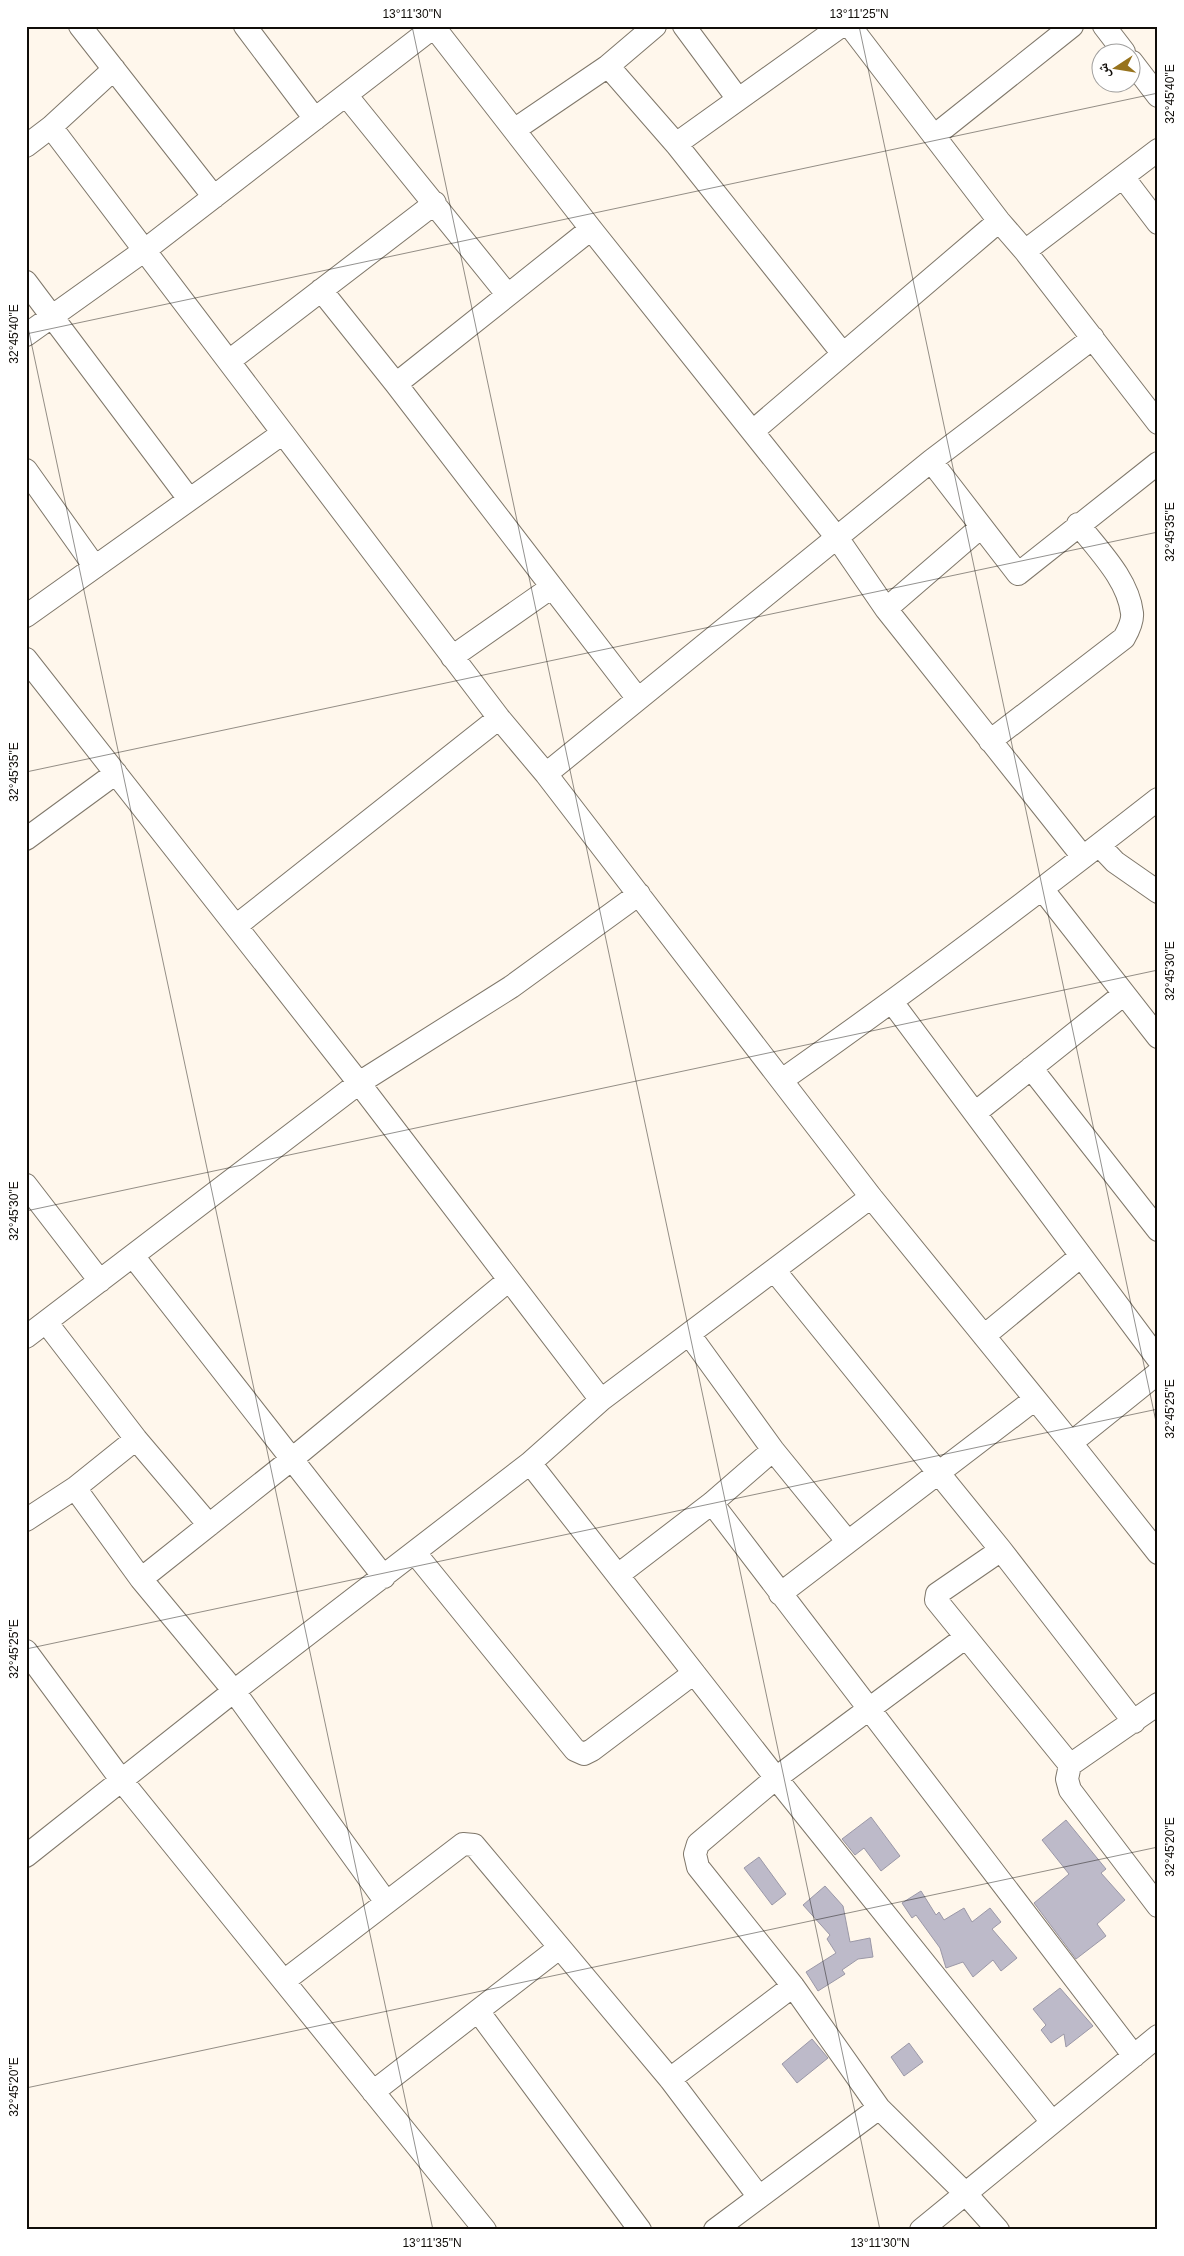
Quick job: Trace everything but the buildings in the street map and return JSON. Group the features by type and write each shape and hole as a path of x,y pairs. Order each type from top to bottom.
{"street":[{"path":"80,26 214,197"},
{"path":"245,26 315,119"},
{"path":"514,130 608,66 655,26"},
{"path":"684,26 738,99"},
{"path":"676,144 841,26"},
{"path":"850,26 998,221 1025,251 1158,423"},
{"path":"1104,26 1116,42"},
{"path":"26,335 145,250 435,27 591,229 838,539 886,609 990,741 1091,851 1122,868 1158,892"},
{"path":"934,136 1060,30"},
{"path":"608,66 676,144 843,354"},
{"path":"27,143 51,126 114,69"},
{"path":"1142,75 1158,96"},
{"path":"346,95 507,294"},
{"path":"51,126 452,657 499,718 546,774 871,1198 1071,1443 1158,1554"},
{"path":"1025,251 1158,150"},
{"path":"1122,177 1158,223"},
{"path":"229,361 435,203"},
{"path":"753,431 998,221"},
{"path":"396,384 591,229"},
{"path":"26,282 189,500"},
{"path":"321,290 396,384 638,699"},
{"path":"546,774 931,462 1093,338"},
{"path":"26,616 283,432"},
{"path":"931,462 1016,573 1019,574 1078,524 1158,463"},
{"path":"26,470 95,567"},
{"path":"990,741 1124,638 1129,628 1132,614 1126,592 1114,570 1078,524"},
{"path":"886,609 981,527"},
{"path":"452,657 552,586"},
{"path":"27,660 360,1083 602,1400"},
{"path":"236,926 499,718"},
{"path":"26,839 116,773"},
{"path":"782,1080 892,1002 1043,890 1158,799"},
{"path":"1043,890 1158,1037"},
{"path":"26,1337 360,1083 510,987 638,894"},
{"path":"975,1114 1124,994"},
{"path":"892,1002 1158,1359"},
{"path":"1031,1068 1158,1230"},
{"path":"26,1185 100,1281"},
{"path":"26,1856 234,1691 530,1463 602,1400 871,1198"},
{"path":"133,1256 384,1577"},
{"path":"984,1336 1081,1256"},
{"path":"774,1270 1001,1550 1134,1722"},
{"path":"141,1578 292,1459 510,1280"},
{"path":"46,1322 136,1439 209,1525"},
{"path":"689,1334 773,1450 848,1542"},
{"path":"1071,1443 1158,1373"},
{"path":"780,1594 1035,1399"},
{"path":"26,1520 75,1488 136,1439"},
{"path":"618,1575 712,1503 773,1450"},
{"path":"530,1463 776,1778 1052,2122"},
{"path":"75,1488 141,1578 234,1691 386,1902"},
{"path":"712,1503 868,1710 1134,2056"},
{"path":"1001,1550 937,1594 936,1600 1070,1765"},
{"path":"415,1553 575,1750 584,1754 592,1750 694,1673"},
{"path":"966,1637 776,1778 698,1844 695,1854 698,1867 793,1986 879,2108 965,2193 998,2230"},
{"path":"26,1651 122,1781 485,2230"},
{"path":"1158,1704 1070,1765 1067,1779 1070,1790 1158,1906"},
{"path":"284,1981 463,1844 474,1845 560,1948 618,2013 670,2078 759,2197"},
{"path":"374,2092 560,1948"},
{"path":"670,2078 793,1986"},
{"path":"478,2011 640,2230"},
{"path":"921,2230 1158,2036"},
{"path":"715,2230 879,2108"}]}
